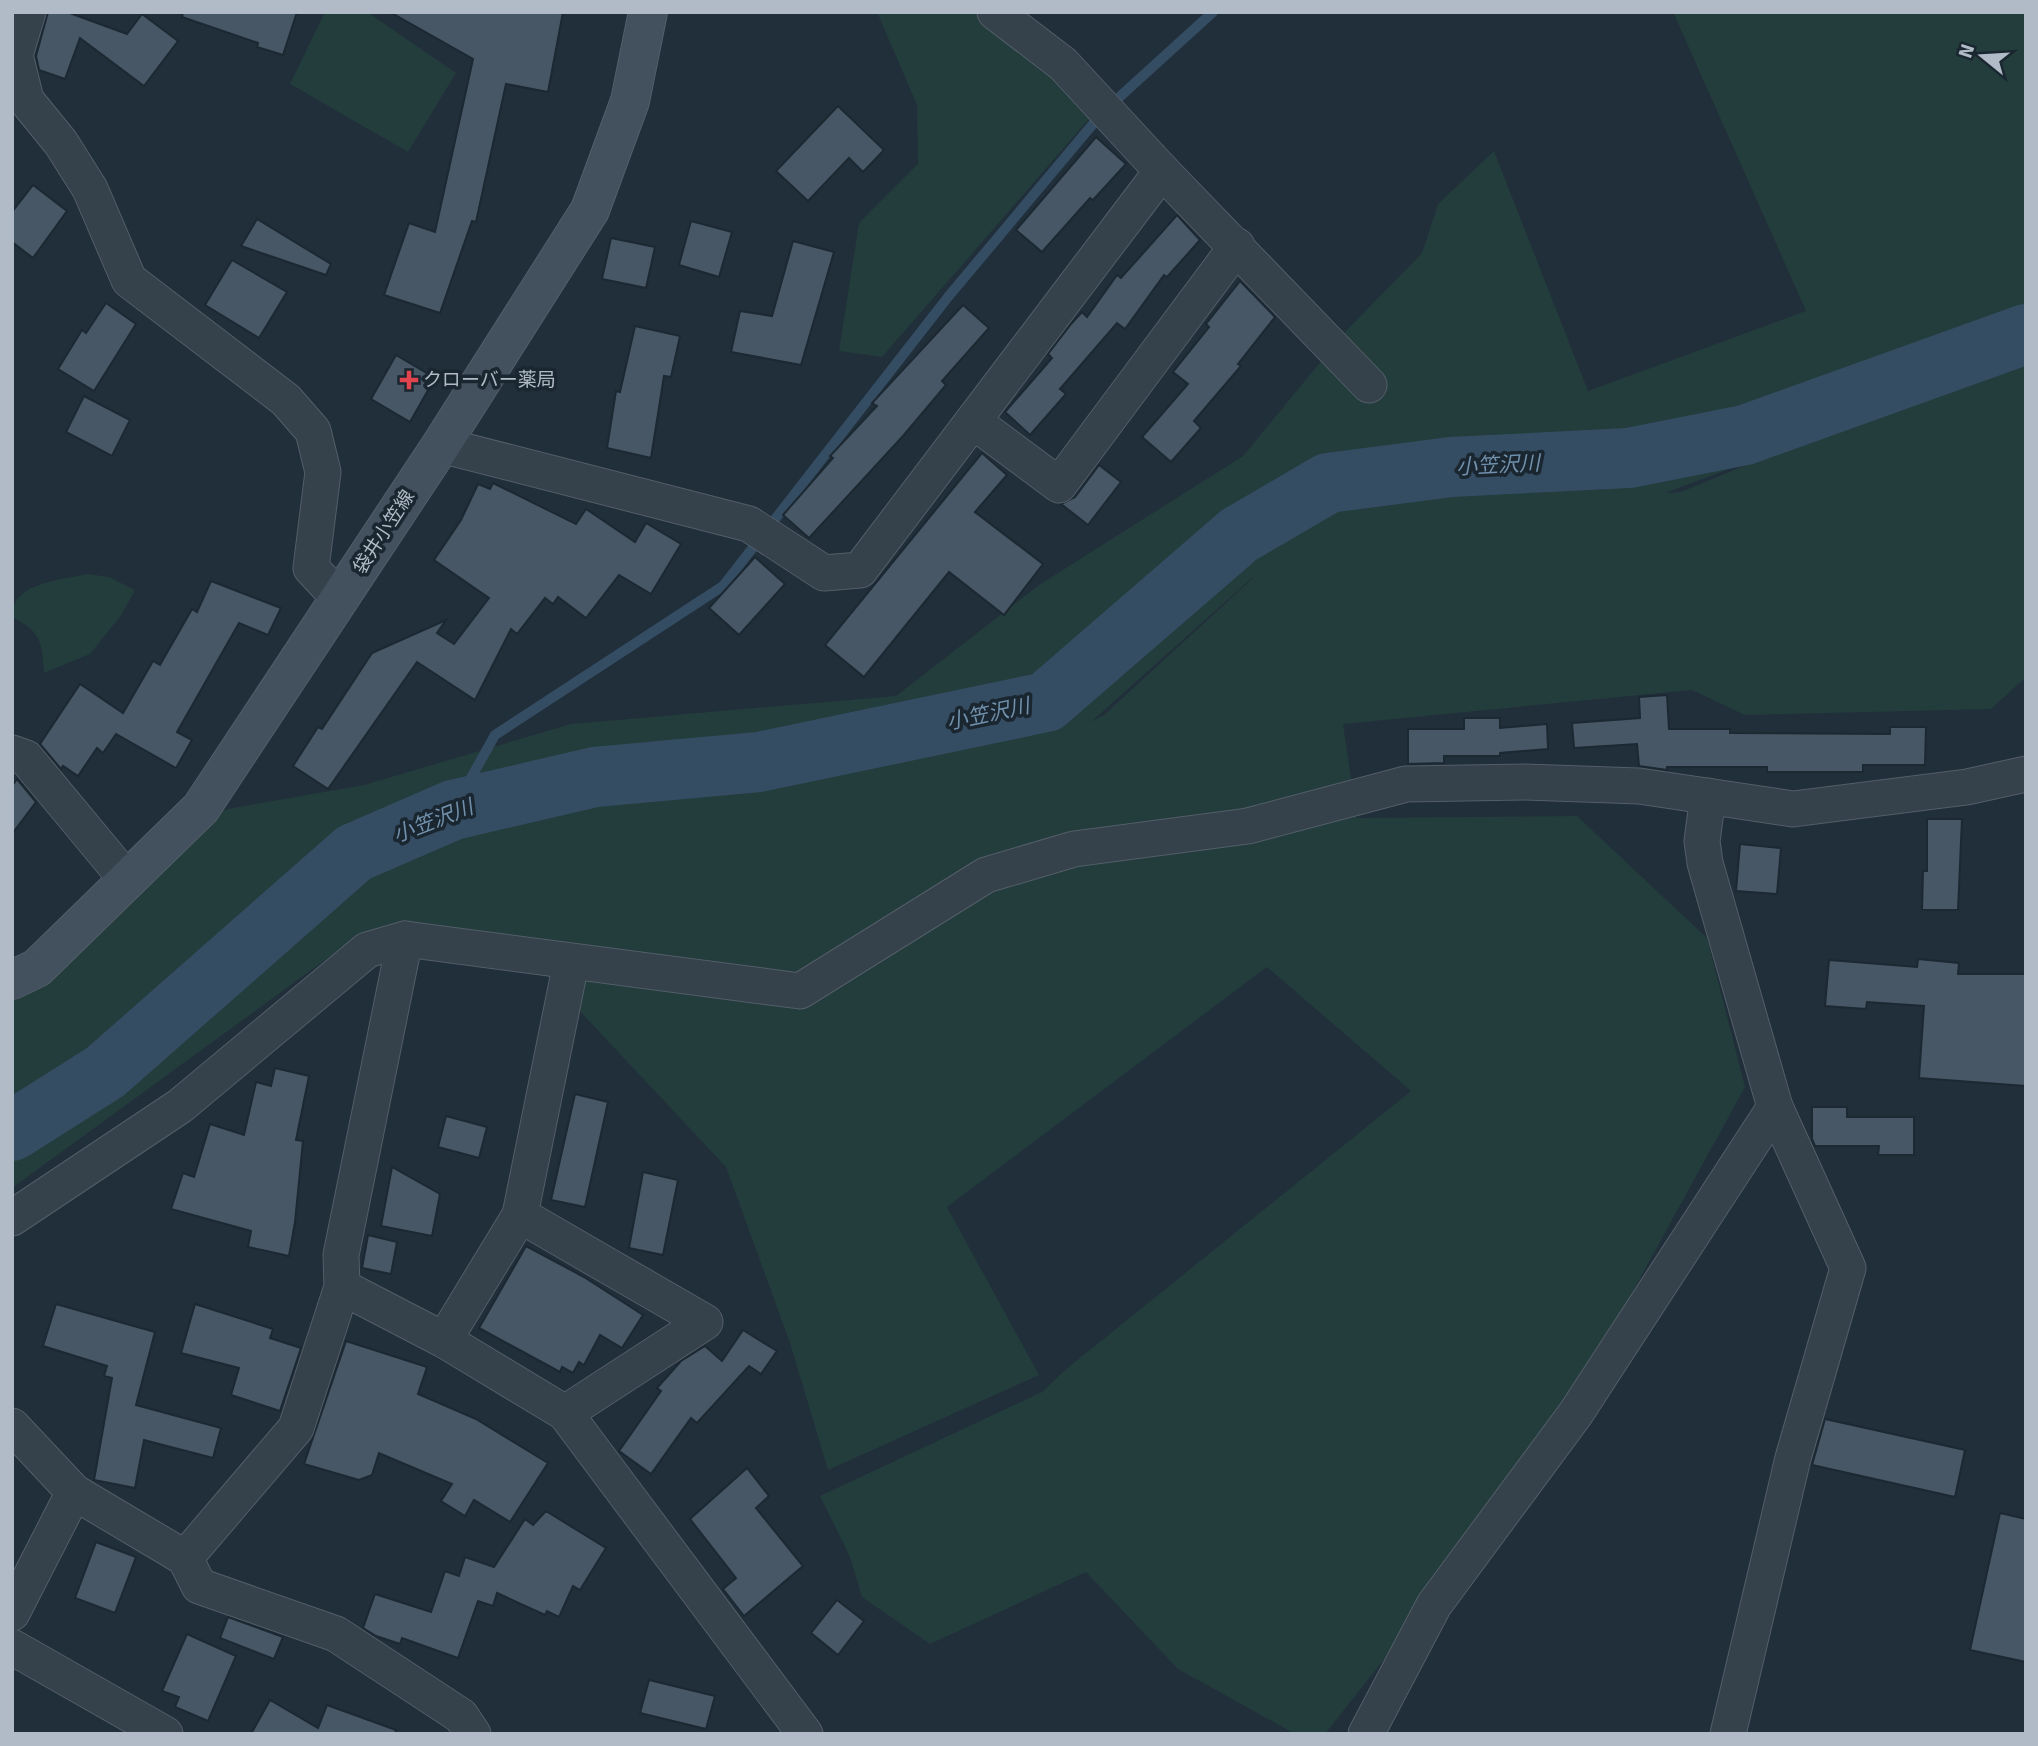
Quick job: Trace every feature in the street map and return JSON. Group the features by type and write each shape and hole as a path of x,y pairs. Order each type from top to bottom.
{"main road":[{"name":"袋井小笠線","path":"12,980 37,968 201,808 441,445 590,210 630,102 648,12"}],"street":[{"path":"29,12 15,55 17,89 61,144 90,189 129,279 286,400 313,431 323,472 311,568 340,598"},
{"path":"995,12 1063,64 1162,172 1237,246 1369,385"},
{"path":"441,445 750,524 824,573 860,570 1162,172"},
{"path":"973,421 1059,485 1237,246"},
{"path":"12,753 26,758 128,881"},
{"path":"12,1218 180,1106 367,950 405,939 571,963 800,991 986,875 1074,849 1248,826 1405,784 1525,782 1614,785 1793,809 1967,787 2026,774"},
{"path":"1708,796 1702,841 1705,863 1775,1107 1848,1268 1793,1458 1728,1734"},
{"path":"185,1558 296,1428 342,1287 341,1255 405,939"},
{"path":"444,1340 520,1215 571,963"},
{"path":"1366,1734 1434,1605 1576,1413 1775,1107"},
{"path":"520,1215 705,1322 565,1413"},
{"path":"342,1287 444,1340 565,1413 805,1734"},
{"path":"12,1426 74,1492 185,1558 199,1586 336,1634 461,1716 473,1734"},
{"path":"12,1613 74,1492"},
{"path":"12,1647 165,1734"}],"green space":[{"path":"325,12 367,12 456,73 408,152 290,84"},
{"path":"877,12 990,12 1090,118 882,357 839,351 859,223 918,164 917,105"},
{"path":"1673,12 2026,12 2026,677 1991,709 1745,715 1692,690 1343,724 1357,818 1577,816 1707,938 1745,1087 1537,1466 1325,1734 1295,1734 1178,1669 1086,1572 930,1644 862,1597 850,1557 820,1496 1042,1392 1065,1370 1411,1091 1267,967 947,1207 1039,1375 828,1470 790,1343 726,1167 530,958 367,950 365,931 12,1188 12,988 222,810 364,785 571,724 896,696 1039,585 1243,456 1347,330 1422,253 1438,204 1494,151 1588,391 1806,311","holes":["1791,446 1681,492 1665,493","1252,578 1104,715 1091,722"]},
{"path":"88,574 109,577 135,590 122,614 90,654 44,673 41,645 29,628 12,617 14,605 20,596 40,585"}],"building":[{"path":"48,12 67,12 127,34 142,14 178,41 144,86 80,38 65,79 39,70 36,56"},
{"path":"183,12 297,12 283,55 257,47 258,43 182,17"},
{"path":"390,12 563,12 548,92 506,84 476,222 472,221 440,313 384,295 409,223 435,232 473,59"},
{"path":"838,106 884,150 863,172 849,158 808,201 776,171"},
{"path":"1096,137 1126,164 1093,200 1090,198 1042,252 1016,230"},
{"path":"33,185 67,211 33,258 12,242 12,212"},
{"path":"1177,215 1200,240 1167,277 1164,275 1125,329 1117,323 1060,389 1066,394 1030,435 1005,412 1052,358 1048,354 1071,324 1082,312 1087,317 1117,275 1121,278"},
{"path":"257,219 331,264 326,275 241,246"},
{"path":"691,221 732,232 719,277 679,265"},
{"path":"611,238 655,247 646,288 602,279"},
{"path":"793,241 834,252 801,365 731,352 740,311 772,316"},
{"path":"232,260 287,292 259,338 205,305"},
{"path":"1240,281 1275,317 1238,364 1241,366 1194,421 1201,428 1171,462 1142,437 1188,384 1173,372 1209,327 1206,324"},
{"path":"106,303 136,324 94,391 58,369 82,330 86,333"},
{"path":"963,305 989,328 942,381 946,385 903,436 809,538 783,515 833,458 830,456 877,406 872,403"},
{"path":"635,326 680,336 671,377 664,376 651,458 607,448 616,391 620,392"},
{"path":"396,355 435,378 410,422 371,399"},
{"path":"84,396 130,420 112,456 66,432"},
{"path":"982,453 1007,475 975,512 1043,564 1004,615 949,572 864,677 825,645"},
{"path":"1099,465 1121,482 1088,525 1061,504 1075,497"},
{"path":"493,483 576,524 586,509 635,542 646,523 681,544 651,594 619,575 586,618 558,597 553,604 545,598 517,634 511,629 475,700 417,662 328,789 293,766 318,727 322,729 372,653 446,620 437,633 454,644 489,598 434,560 461,520 478,484 490,489"},
{"path":"755,557 785,584 739,635 709,608"},
{"path":"211,581 281,608 268,635 239,623 177,732 192,740 176,768 116,734 103,753 97,748 78,776 63,766 61,769 40,744 80,684 123,713 153,661 160,665 192,609 197,612"},
{"path":"1667,695 1669,729 1730,729 1730,733 1890,734 1890,727 1926,727 1925,765 1863,765 1863,772 1767,772 1767,767 1667,767 1667,770 1639,766 1637,744 1574,748 1572,723 1640,718 1639,697"},
{"path":"1464,718 1500,718 1500,728 1547,724 1548,749 1500,753 1500,756 1444,756 1444,763 1408,764 1408,729 1464,729"},
{"path":"17,779 36,802 12,834 12,786"},
{"path":"1927,819 1962,819 1958,910 1922,910 1923,871 1927,871"},
{"path":"1740,844 1781,848 1777,894 1736,891"},
{"path":"1918,959 1959,963 1958,974 2026,974 2026,1086 1919,1078 1924,1006 1867,1002 1866,1009 1825,1006 1829,960 1917,967"},
{"path":"275,1068 309,1076 296,1140 303,1141 289,1256 248,1247 251,1231 171,1209 183,1173 194,1177 210,1124 244,1135 256,1082 271,1086"},
{"path":"575,1094 608,1102 585,1207 551,1200"},
{"path":"1812,1107 1847,1107 1847,1117 1914,1117 1914,1155 1878,1155 1879,1146 1815,1146 1812,1139"},
{"path":"446,1116 487,1127 479,1158 438,1147"},
{"path":"392,1167 440,1194 432,1236 381,1226"},
{"path":"643,1172 678,1180 663,1255 629,1248"},
{"path":"368,1235 397,1242 391,1274 362,1268"},
{"path":"526,1246 584,1277 643,1315 622,1348 600,1335 584,1365 579,1362 573,1373 562,1367 560,1372 479,1328"},
{"path":"56,1304 155,1332 136,1405 221,1428 213,1458 144,1440 135,1488 94,1480 112,1378 104,1376 107,1366 43,1346"},
{"path":"195,1304 273,1329 270,1338 301,1348 280,1411 231,1395 239,1368 181,1353"},
{"path":"743,1330 777,1351 761,1374 749,1366 697,1423 691,1418 651,1474 619,1451 661,1391 657,1388 681,1361 705,1346 722,1361"},
{"path":"346,1341 427,1367 418,1394 476,1419 548,1463 510,1522 474,1500 465,1516 441,1501 452,1484 379,1453 372,1475 359,1480 304,1464"},
{"path":"1825,1419 1965,1450 1955,1497 1812,1465"},
{"path":"747,1468 769,1496 756,1508 803,1566 744,1616 723,1589 736,1578 690,1519"},
{"path":"546,1511 606,1548 580,1590 573,1586 559,1617 547,1611 545,1615 497,1593 493,1606 478,1601 458,1658 402,1638 400,1644 376,1636 363,1628 375,1594 431,1612 445,1571 459,1576 465,1557 494,1567 525,1519 533,1525"},
{"path":"2000,1513 2026,1519 2026,1662 1970,1650"},
{"path":"96,1542 136,1557 115,1613 75,1598"},
{"path":"837,1600 864,1621 838,1655 811,1633"},
{"path":"228,1617 283,1637 274,1659 220,1638"},
{"path":"187,1634 236,1656 208,1721 175,1707 179,1697 162,1691"},
{"path":"649,1680 715,1696 706,1729 640,1713"},
{"path":"270,1700 318,1728 327,1705 396,1730 395,1734 251,1734"}],"waterway":[{"path":"453,810 495,735 723,586 948,297 1103,112 1213,12"},
{"name":"小笠沢川","path":"12,1131 105,1072 354,853 453,810 595,777 759,762 1046,702 1239,535 1328,483 1451,467 1629,458 1745,435 2026,334"}],"place":[{"name":"クローバー薬局","path":"409,380"}]}
